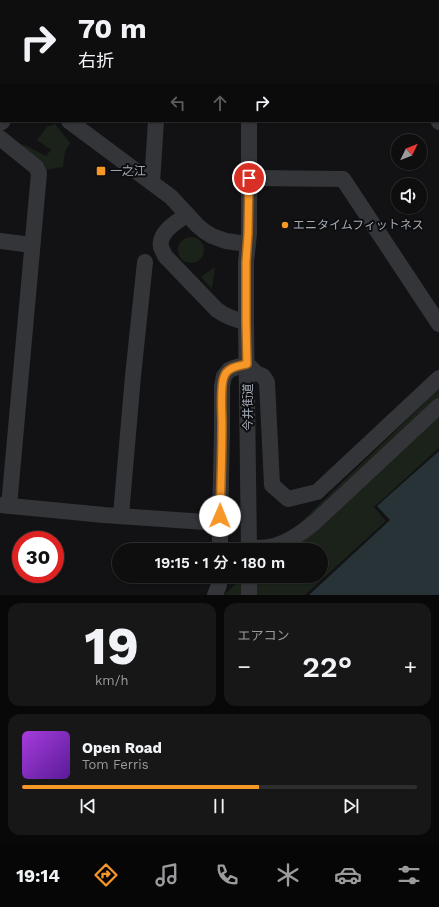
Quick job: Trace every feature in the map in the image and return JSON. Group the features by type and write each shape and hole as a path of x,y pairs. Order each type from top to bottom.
{"street":[{"path":"71,122 171,197 197,225 212,236 226,241 247,244"},
{"path":"152,183 156,122"},
{"name":"今井街道","path":"249,122 248,234 246,262 249,543"},
{"path":"0,138 36,167 39,173 4,505 220,522"},
{"path":"249,178 343,179 439,324"},
{"path":"187,215 176,222 160,240 165,256 217,310 232,319 246,322"},
{"path":"0,241 32,245"},
{"path":"121,515 145,262"},
{"path":"220,543 222,386 224,376 229,370 247,364 263,376 267,382 272,485 288,499 317,492 439,378"},
{"path":"281,543 306,530 439,406"},
{"path":"215,595 219,583"}],"shaded area":[{"path":"55,124 70,143 65,152 63,167 45,170 18,150 23,144 46,156 51,150 37,140 47,127"},
{"path":"191,237 200,241 204,250 200,259 191,263 182,259 178,250 182,241"},
{"path":"215,267 212,289 201,277"},
{"path":"439,389 439,448 374,507 386,521 328,574 328,543 279,543"},
{"path":"439,451 439,595 309,595 322,583 328,583 328,577 390,520 377,506"},
{"path":"237,583 318,583 305,595 224,595"}],"place":[{"name":"一之江","path":"101,171"},
{"name":"エニタイムフィットネス","path":"285,225"}],"route":[{"path":"220,516 222,386 224,376 229,370 247,364 246,262 249,178"}]}
